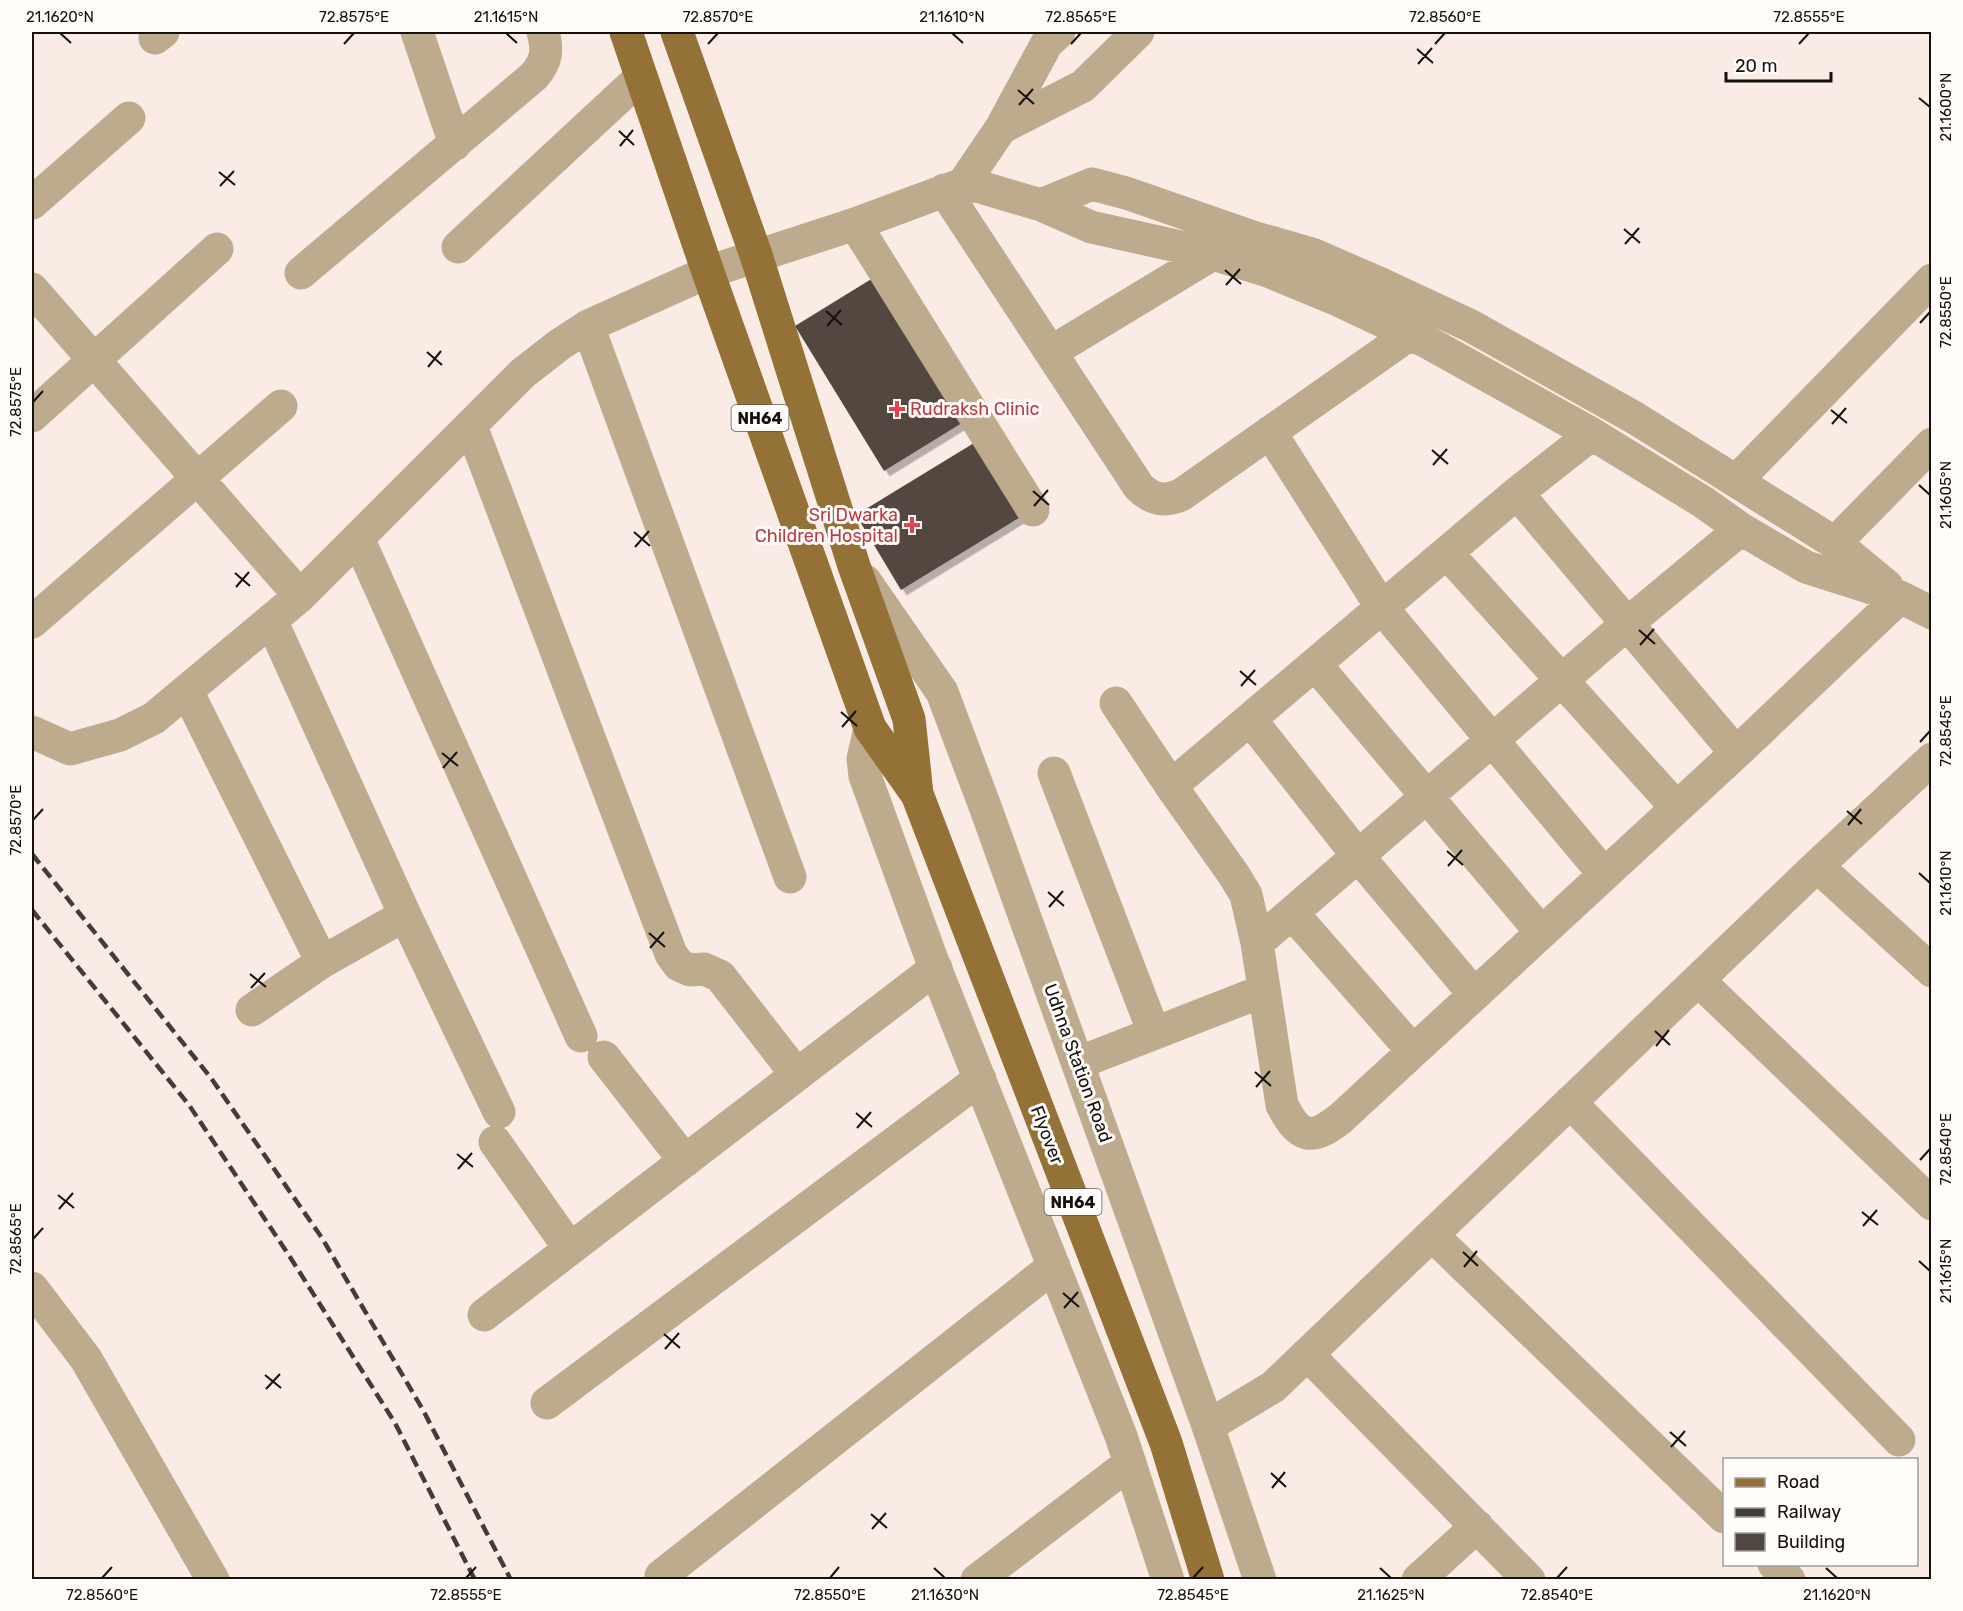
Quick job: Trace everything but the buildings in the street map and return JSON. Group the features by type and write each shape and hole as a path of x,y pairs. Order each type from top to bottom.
{"main road":[{"name":"NH64","path":"626,32 708,272 870,728 917,794"},
{"name":"NH64","path":"678,32 756,255 854,566 909,719 917,794"},
{"name":"Flyover","path":"917,794 1166,1443 1208,1580"}],"street":[{"path":"417,32 455,144"},
{"path":"301,273 534,76 542,67 546,57 543,32"},
{"path":"954,187 1001,128 1047,43 1059,32"},
{"path":"1001,128 1083,86 1138,32"},
{"path":"458,247 641,77"},
{"path":"32,203 129,118"},
{"path":"1041,204 1092,184 1126,193 1256,238 1312,254 1471,326 1635,418 1835,543 1900,597"},
{"path":"954,187 1051,352 1140,488 1149,497 1158,500 1168,500 1181,495 1410,334"},
{"path":"32,732 70,749 120,735 154,718 300,596 523,373 588,326 708,272 855,224 954,187 980,187 1041,204 1091,227 1213,254 1268,271 1410,334 1592,434 1703,502 1741,529 1806,567 1900,597 1932,613"},
{"path":"855,224 1033,510"},
{"path":"32,416 217,249"},
{"path":"1051,352 1213,254"},
{"path":"1736,481 1932,280"},
{"path":"32,289 300,596"},
{"path":"588,326 790,877"},
{"path":"32,622 281,406"},
{"path":"471,426 671,954 680,965 690,970 704,969 720,976 797,1075"},
{"path":"1270,432 1382,608 1604,874"},
{"path":"1171,786 1517,493 1592,434"},
{"path":"1835,543 1932,444"},
{"path":"1517,493 1736,753"},
{"path":"1257,943 1628,623 1741,529"},
{"path":"358,538 592,1047 685,1161"},
{"path":"1447,553 1676,807"},
{"name":"Udhna Station Road","path":"854,566 942,692 1208,1426 1260,1580"},
{"path":"1116,703 1234,875 1245,895 1257,943 1281,1105 1290,1121 1300,1130 1311,1135 1326,1129 1413,1051 1736,753 1900,597"},
{"path":"271,620 405,915 497,1127 570,1249"},
{"path":"1315,664 1541,932"},
{"path":"187,691 321,962"},
{"path":"1250,719 1358,856 1474,994"},
{"path":"870,728 863,759 865,776 936,968 1121,1436 1168,1580"},
{"path":"1208,1426 1273,1387 1817,866 1932,759"},
{"path":"1054,773 1154,1034"},
{"path":"1817,866 1932,971"},
{"path":"1292,913 1413,1051"},
{"path":"252,1010 321,962 405,915"},
{"path":"484,1315 936,968"},
{"path":"1698,980 1932,1204"},
{"path":"1077,1063 1263,991"},
{"path":"547,1403 980,1079"},
{"path":"1570,1102 1899,1440"},
{"path":"1432,1234 1723,1515"},
{"path":"661,1576 1054,1266"},
{"path":"32,1288 86,1359 213,1580"},
{"path":"1307,1354 1529,1580"},
{"path":"977,1580 1130,1463"},
{"path":"1418,1580 1477,1526"},
{"path":"1776,1566 1789,1580"}],"railway":[{"path":"32,854 211,1078 322,1238 423,1410 511,1580"},
{"path":"32,910 189,1105 290,1257 395,1423 475,1580"}],"place":[{"name":"Rudraksh Clinic","path":"897,409"},
{"name":"Sri Dwarka Children Hospital","path":"912,525"}]}
